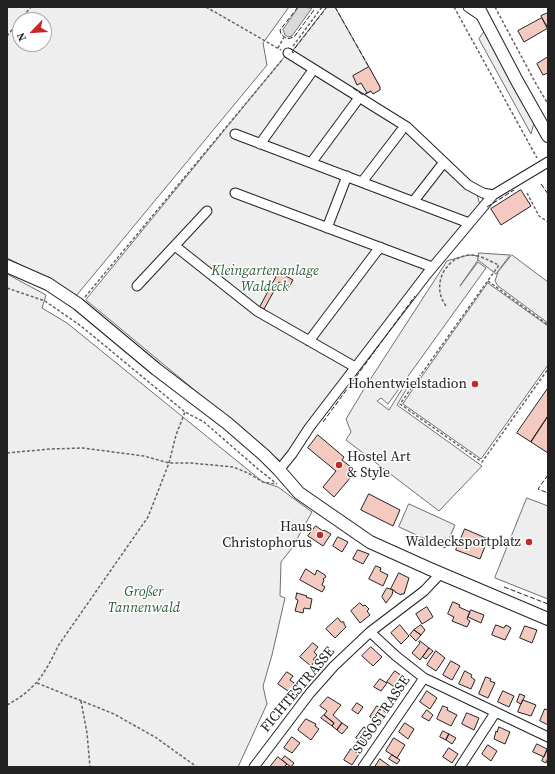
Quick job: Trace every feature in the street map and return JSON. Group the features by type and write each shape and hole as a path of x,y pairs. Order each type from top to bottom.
{"main road":[{"path":"480,12 548,136"},
{"path":"7,266 48,284 78,304 156,369 227,423 264,455 299,493 370,542 544,617"}],"street":[{"path":"468,7 480,12"},
{"path":"288,54 407,127 468,185 483,193 493,195"},
{"path":"260,144 311,73"},
{"path":"311,163 356,102"},
{"path":"362,182 401,131"},
{"path":"236,134 469,223"},
{"path":"279,470 432,267 493,195 545,164"},
{"path":"413,202 441,166"},
{"path":"327,228 347,176"},
{"path":"235,193 432,267"},
{"path":"137,286 207,211"},
{"path":"175,246 257,311 355,368"},
{"path":"309,341 380,247"},
{"name":"FICHTESTRASSE","path":"254,767 315,688 334,666 370,632 424,591 441,573"},
{"path":"370,632 396,656 424,678 548,737"},
{"name":"SUSOSTRASSE","path":"363,767 424,678"},
{"path":"460,767 495,713"}],"path":[{"path":"206,7 288,54"},
{"path":"78,304 288,54 322,7"},
{"path":"454,7 545,164"},
{"path":"495,7 548,104"},
{"path":"278,48 284,37"},
{"path":"527,193 539,216 548,222"},
{"path":"446,306 441,299 439,291 440,280 450,264 458,258 469,255 481,256 499,265 400,404 482,462 548,369"},
{"path":"488,281 548,325"},
{"path":"7,288 45,301 81,326 185,412 204,422 258,469 278,484"},
{"path":"7,704 24,694 37,683 47,669 58,646 148,518 169,464 176,435 185,412"},
{"path":"7,454 50,449 83,448 144,456 169,464 191,463 233,467 248,473 263,482"},
{"path":"37,683 114,714 155,736 197,767"},
{"path":"81,701 87,733 90,767"}],"green space":[{"path":"7,7 289,7 263,43 267,65 76,296 58,284 7,258"},
{"path":"327,7 335,7 380,87 363,95 292,52"},
{"name":"Kleingartenanlage Waldeck","path":"288,53 407,127 477,194 481,209 292,454 280,461 86,300"},
{"path":"469,255 479,256 478,260 460,286 478,262 486,268 388,404 381,398 377,401 389,410 407,381 410,383 397,405 482,466 439,511 346,440 351,432 346,419 447,261"},
{"path":"512,255 548,282 548,323 498,286 495,281 498,272"},
{"name":"Großer Tannenwald","path":"7,274 46,295 42,308 67,323 263,482 278,487 312,512 292,548 281,562 280,596 285,598 272,655 263,686 267,704 238,767 7,767"},
{"name":"Hohentwielstadion","path":"488,283 548,326 548,365 481,459 403,404"},
{"name":"Waldecksportplatz","path":"527,498 548,506 548,599 495,578"}],"shaded area":[{"path":"299,7 312,8 292,36 288,37 285,35 283,30"},
{"path":"488,27 536,115 531,134 479,39"},
{"path":"479,253 510,255 496,274 478,260"},
{"path":"409,504 455,525 445,548 399,527"}],"building":[{"path":"548,13 548,27 547,28 541,16"},
{"path":"542,18 548,28 524,42 518,31"},
{"path":"548,57 548,73 543,75 537,64"},
{"path":"369,67 380,87 380,90 373,94 371,91 367,93 361,83 357,85 353,76"},
{"path":"521,190 531,206 501,225 491,209"},
{"path":"279,272 293,280 289,287 279,282 264,309 260,307"},
{"path":"548,388 548,416 531,442 517,433"},
{"path":"548,416 548,453 531,442"},
{"name":"Hostel Art & Style","path":"318,435 344,457 342,460 356,471 334,497 323,487 336,471 308,448"},
{"path":"369,494 400,510 393,526 361,510"},
{"name":"Haus Christophorus","path":"316,526 331,534 323,546 308,536"},
{"path":"465,529 488,539 480,559 456,550"},
{"path":"338,537 348,542 342,552 333,546"},
{"path":"358,550 369,554 363,564 353,559"},
{"path":"376,566 381,568 380,571 388,575 383,586 369,579"},
{"path":"306,569 315,575 317,570 325,575 326,577 323,579 322,585 325,587 322,592 300,580"},
{"path":"399,573 409,578 404,594 401,595 391,589"},
{"path":"387,588 393,590 392,595 386,603 382,597"},
{"path":"297,593 312,599 310,609 304,608 303,613 295,611 298,600 296,599"},
{"path":"453,602 460,605 459,607 470,612 467,619 470,621 467,627 452,621 454,617 448,614"},
{"path":"360,603 369,609 367,611 370,615 360,623 351,611"},
{"path":"427,607 433,617 422,624 416,614"},
{"path":"471,610 484,615 481,623 468,617"},
{"path":"338,618 341,622 344,622 346,627 335,638 326,629"},
{"path":"400,625 409,636 401,644 391,633"},
{"path":"421,625 425,630 421,635 414,630"},
{"path":"496,625 504,628 506,625 511,628 505,640 492,635"},
{"path":"525,626 537,630 532,643 520,638"},
{"path":"414,630 421,635 416,641 410,635"},
{"path":"420,641 429,648 420,660 412,653"},
{"path":"313,643 318,647 314,652 317,655 313,660 315,661 311,666 300,657"},
{"path":"371,647 382,657 373,666 362,656"},
{"path":"429,648 433,651 426,659 423,657"},
{"path":"436,651 445,658 436,671 427,665"},
{"path":"451,661 460,666 452,680 443,675"},
{"path":"395,671 409,681 402,692 387,682"},
{"path":"465,671 472,675 471,677 475,680 471,689 459,684"},
{"path":"287,672 293,676 290,680 301,688 295,696 278,684"},
{"path":"486,677 495,683 488,698 479,694"},
{"path":"380,679 387,683 381,691 374,687"},
{"path":"427,691 437,698 430,709 420,702"},
{"path":"503,691 514,696 509,707 498,702"},
{"path":"520,694 525,696 521,704 517,702"},
{"path":"328,697 341,705 333,715 342,723 337,730 332,726 334,723 324,715 327,711 320,706"},
{"path":"523,700 536,705 531,716 518,712"},
{"path":"357,703 363,707 358,714 352,710"},
{"path":"377,706 387,713 380,724 370,717"},
{"path":"443,706 448,708 447,710 457,715 451,726 437,719"},
{"path":"545,709 548,710 548,725 540,721"},
{"path":"427,710 433,715 429,721 422,717"},
{"path":"467,713 479,718 474,730 462,724"},
{"path":"324,715 334,723 332,726 321,718"},
{"path":"306,719 316,724 315,726 319,729 311,740 298,730"},
{"path":"342,723 348,727 342,734 337,730"},
{"path":"405,723 414,729 408,739 399,732"},
{"path":"364,727 373,733 366,744 356,738"},
{"path":"499,727 510,732 505,744 494,739 496,731 497,732"},
{"path":"443,731 449,734 446,740 440,737"},
{"path":"449,734 456,738 452,744 446,740"},
{"path":"292,737 300,743 292,753 284,748"},
{"path":"394,738 405,745 397,758 386,751"},
{"path":"537,744 547,749 544,757 533,752"},
{"path":"488,745 497,751 491,761 482,754"},
{"path":"449,748 458,754 452,763 443,757"},
{"path":"351,749 359,754 352,765 344,760"},
{"path":"547,751 548,758 546,763 542,761"},
{"path":"392,755 400,760 397,764 389,759"},
{"path":"285,756 294,763 291,767 282,760"},
{"path":"278,757 287,764 284,767 270,767"},
{"path":"380,759 391,767 375,767"}],"fence":[{"path":"298,7 280,30 281,34 287,39 294,37 314,10 314,7"},
{"path":"294,53 292,52 327,7"},
{"path":"335,7 369,67"},
{"path":"353,88 363,95 367,93"},
{"path":"541,184 548,194"},
{"path":"487,207 514,190"},
{"path":"323,422 415,296"},
{"path":"548,475 538,489 548,493"},
{"path":"504,587 548,604"}],"place":[{"name":"Hohentwielstadion","path":"475,384"},
{"name":"Hostel Art & Style","path":"339,465"},
{"name":"Haus Christophorus","path":"320,535"},
{"name":"Waldecksportplatz","path":"529,542"}]}
